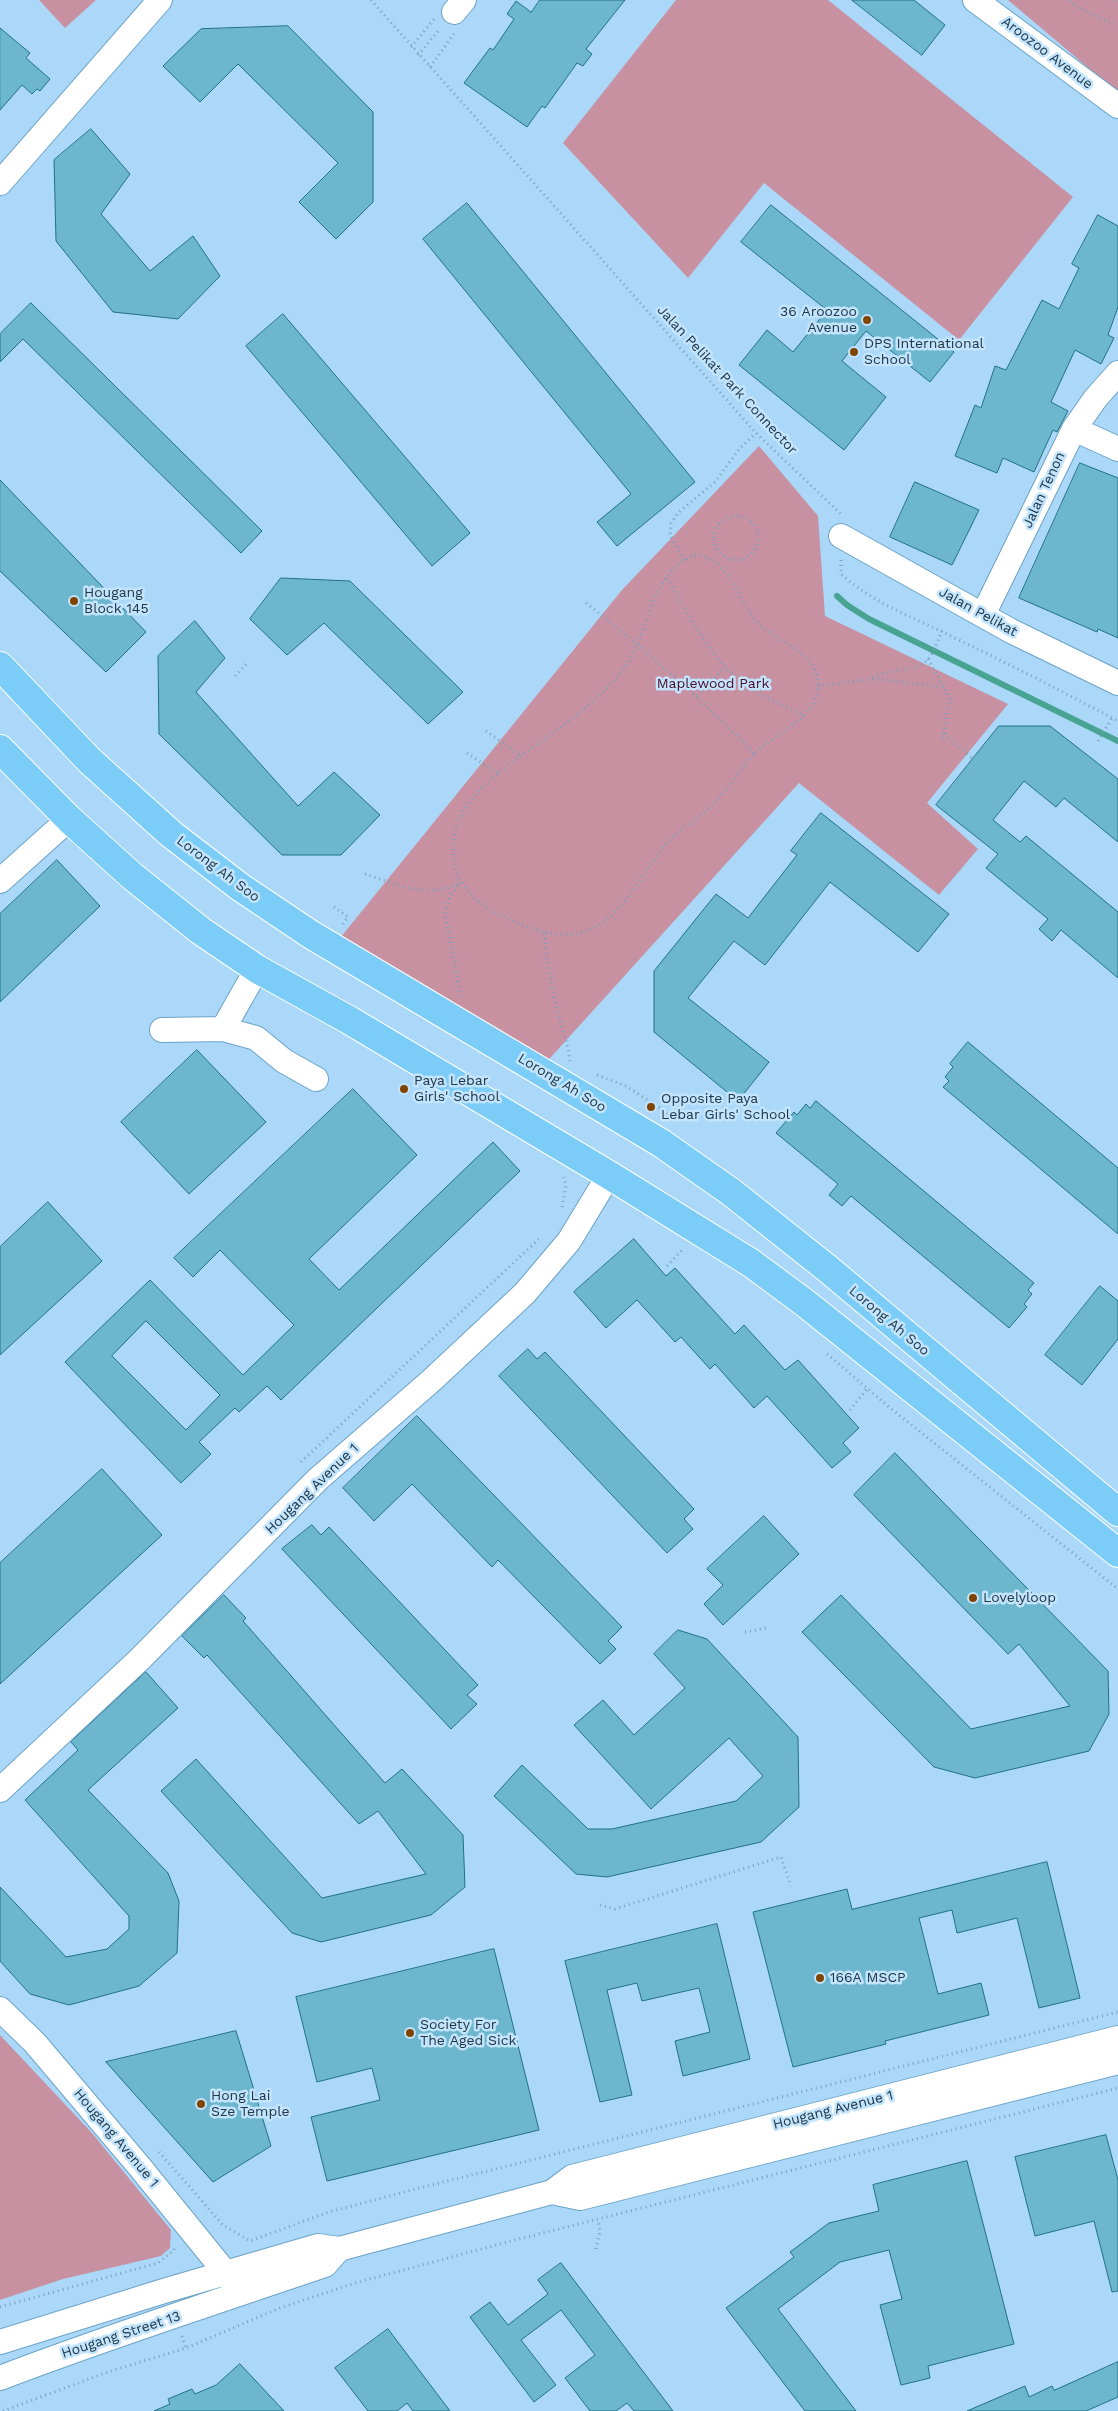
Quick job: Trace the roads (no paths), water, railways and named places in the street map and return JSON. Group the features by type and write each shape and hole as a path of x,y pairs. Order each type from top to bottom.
{"main road":[{"name":"Lorong Ah Soo","path":"0,666 89,760 171,834 240,887 318,939 661,1143 732,1192 828,1269 1118,1512"},
{"path":"0,749 69,819 132,876 201,932 257,969 349,1020 609,1175 751,1264 805,1303 1118,1553"},
{"path":"805,1303 827,1310 840,1301 840,1289 828,1269"}],"street":[{"path":"0,183 160,0"},
{"name":"Aroozoo Avenue","path":"975,0 1118,106"},
{"name":"Jalan Tenon","path":"983,615 1074,429 1095,399 1118,374"},
{"path":"1074,429 1118,450"},
{"name":"Jalan Pelikat","path":"840,536 983,615 1118,683"},
{"path":"0,882 69,819"},
{"path":"223,1029 257,969"},
{"path":"162,1030 223,1029 256,1038 284,1061 316,1079"},
{"name":"Hougang Avenue 1","path":"0,1790 140,1659 318,1480 432,1380 525,1293 569,1241 609,1175"},
{"name":"Hougang Avenue 1","path":"0,2009 35,2043 242,2293 325,2265 339,2249"},
{"name":"Hougang Avenue 1","path":"226,2273 318,2246 339,2249 552,2192 572,2176 1118,2038"},
{"name":"Hougang Avenue 1","path":"552,2192 580,2198 1118,2062"},
{"name":"Hougang Street 13","path":"0,2342 226,2273"},
{"name":"Hougang Street 13","path":"0,2378 96,2341 176,2317 242,2293"},
{"path":"85,2315 96,2341"}],"waterway":[{"path":"837,596 869,619 1118,741"}],"place":[{"name":"36 Aroozoo Avenue","path":"867,320"},
{"name":"DPS International School","path":"854,352"},
{"name":"Hougang Block 145","path":"74,601"},
{"name":"Paya Lebar Girls' School","path":"404,1089"},
{"name":"Opposite Paya Lebar Girls' School","path":"651,1107"},
{"name":"Lovelyloop","path":"973,1598"},
{"name":"166A MSCP","path":"820,1978"},
{"name":"Society For The Aged Sick","path":"410,2033"},
{"name":"Hong Lai Sze Temple","path":"201,2104"}],"park label":[{"name":"Maplewood Park","path":"713,684"}]}
